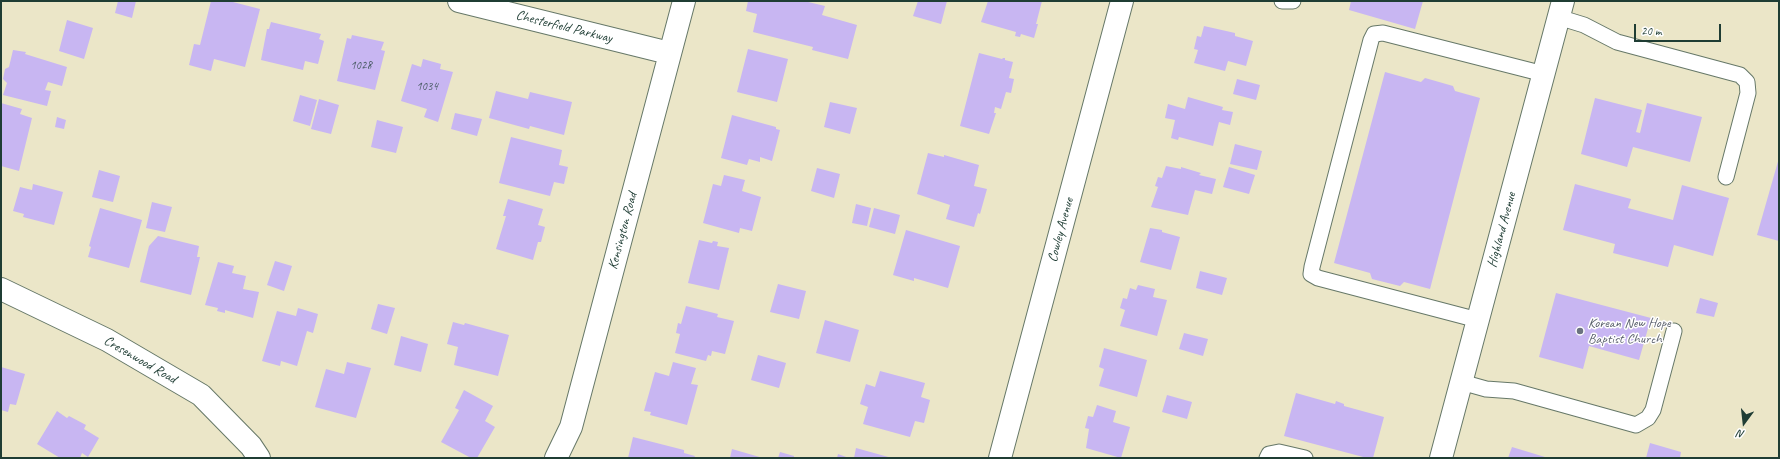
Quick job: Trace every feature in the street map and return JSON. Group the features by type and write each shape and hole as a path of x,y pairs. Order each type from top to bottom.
{"street":[{"name":"Chesterfield Parkway","path":"459,1 669,53"},
{"name":"Kensington Road","path":"556,458 571,427 684,1"},
{"name":"Cowley Avenue","path":"1000,458 1122,1"},
{"name":"Highland Avenue","path":"1441,458 1560,9"},
{"name":"Cresenwood Road","path":"1,289 107,340 201,395 252,446 259,458"}],"lane":[{"path":"1282,1 1293,1"},
{"path":"1560,9 1584,25 1617,42 1740,75 1748,82 1748,93 1726,177"},
{"path":"1478,320 1318,278 1311,274 1371,40 1374,34 1383,33 1544,74"},
{"path":"1462,382 1486,389 1514,392 1636,425 1648,418 1653,410 1674,331"},
{"path":"1267,458 1269,454 1279,452 1305,458"}],"building":[{"path":"118,1 136,1 132,18 115,13"},
{"path":"211,1 229,1 260,9 245,67 214,59 211,71 189,65 194,44 200,45"},
{"path":"748,1 804,1 825,6 822,15 857,25 848,59 812,50 813,47 753,32 757,14 746,11"},
{"path":"918,1 947,1 941,24 913,16"},
{"path":"988,1 1042,1 1034,38 1021,34 1020,37 1015,36 1016,32 981,22"},
{"path":"1351,1 1423,1 1415,29 1349,10"},
{"path":"67,20 93,28 84,59 59,51"},
{"path":"271,22 321,34 319,39 324,41 318,64 305,61 303,70 261,60 267,29 269,29"},
{"path":"1204,26 1235,33 1235,36 1253,41 1246,66 1228,61 1225,71 1194,63 1198,50 1194,49 1197,36 1201,37"},
{"path":"352,35 384,42 381,50 385,51 375,90 337,81 347,38 351,39"},
{"path":"748,49 788,59 777,102 737,92"},
{"path":"13,50 26,52 25,54 67,67 62,86 48,82 45,90 51,91 47,106 3,95 7,83 3,79 5,69 9,67"},
{"path":"979,53 1002,59 1005,58 1005,60 1013,62 1009,78 1014,79 1011,93 1006,92 1001,109 995,107 994,113 996,113 989,134 960,126"},
{"path":"423,59 441,64 440,69 453,72 438,122 424,117 427,109 401,101 412,64 421,67"},
{"path":"1385,72 1421,82 1425,78 1453,86 1455,91 1480,98 1430,289 1404,282 1400,286 1372,279 1370,273 1334,263"},
{"path":"1237,79 1260,85 1256,100 1233,94"},
{"path":"496,91 528,99 530,92 572,102 564,135 530,126 529,129 489,118"},
{"path":"300,95 317,100 310,126 293,121"},
{"path":"1188,97 1223,107 1222,110 1233,112 1230,125 1219,122 1213,146 1179,137 1178,140 1171,138 1175,120 1165,118 1168,104 1185,109"},
{"path":"1595,98 1642,110 1636,132 1640,133 1647,103 1702,117 1690,162 1633,147 1627,167 1581,154"},
{"path":"319,99 339,105 331,134 311,129"},
{"path":"830,102 857,108 850,134 824,127"},
{"path":"1,103 22,109 20,114 32,118 19,171 1,166"},
{"path":"455,113 482,119 477,136 451,129"},
{"path":"732,115 776,127 776,129 780,130 772,161 760,157 760,162 749,159 747,165 721,158"},
{"path":"57,117 66,120 64,129 55,127"},
{"path":"377,120 403,127 396,153 371,147"},
{"path":"511,137 562,150 559,165 568,167 564,184 554,182 550,196 499,183"},
{"path":"1235,144 1262,151 1257,170 1230,164"},
{"path":"928,153 944,157 944,155 979,165 974,186 987,189 980,214 978,213 974,227 946,219 950,205 917,194"},
{"path":"1779,158 1779,241 1757,235"},
{"path":"1166,166 1181,169 1181,167 1201,173 1199,175 1216,179 1212,194 1195,190 1188,215 1151,207 1158,187 1155,186 1158,177 1162,178"},
{"path":"1229,167 1255,175 1249,194 1223,187"},
{"path":"817,168 840,174 834,198 811,191"},
{"path":"99,170 120,176 113,202 92,197"},
{"path":"724,175 745,180 742,191 761,197 752,231 740,228 739,233 703,223 713,184 721,186"},
{"path":"33,184 63,192 54,225 23,217 24,214 13,211 20,187 32,190"},
{"path":"1575,184 1631,199 1628,208 1673,220 1682,185 1729,198 1713,256 1674,245 1668,267 1613,253 1615,244 1563,230"},
{"path":"508,199 543,209 538,225 545,227 541,242 538,242 533,260 496,249 506,216 503,216"},
{"path":"152,202 172,207 165,232 146,228"},
{"path":"856,204 871,208 867,226 852,223"},
{"path":"100,208 142,220 129,268 88,257 91,247 89,246"},
{"path":"874,208 900,215 895,234 869,227"},
{"path":"1150,228 1162,230 1162,232 1180,237 1171,270 1140,262"},
{"path":"906,230 960,246 948,288 914,278 914,281 893,275"},
{"path":"158,236 199,246 197,257 200,257 191,295 140,282 149,246"},
{"path":"699,240 712,243 713,241 718,242 717,246 729,248 719,290 688,283"},
{"path":"275,261 292,266 284,291 267,285"},
{"path":"218,262 234,266 232,273 246,276 243,289 259,292 253,318 225,310 225,313 217,311 218,308 205,305"},
{"path":"1200,271 1227,278 1222,295 1196,288"},
{"path":"778,284 806,291 799,319 770,312"},
{"path":"1138,285 1155,289 1153,297 1167,300 1157,336 1120,326 1125,310 1120,308 1123,298 1127,299 1130,288 1136,290"},
{"path":"1556,293 1651,318 1639,360 1589,346 1583,369 1539,357"},
{"path":"1700,298 1718,303 1714,317 1696,313"},
{"path":"378,304 395,308 387,334 371,329"},
{"path":"686,306 718,314 717,317 734,321 725,354 712,351 711,356 708,355 706,361 675,353 680,334 676,333 678,323 681,324"},
{"path":"298,308 318,314 313,333 307,331 297,366 281,361 280,366 262,361 277,311 296,316"},
{"path":"825,320 859,330 850,362 816,353"},
{"path":"453,322 464,325 465,323 509,335 498,376 454,365 458,347 447,344"},
{"path":"1184,333 1208,339 1203,356 1179,349"},
{"path":"401,336 428,344 421,372 394,365"},
{"path":"1104,348 1147,360 1137,397 1099,386 1104,369 1099,367"},
{"path":"758,355 786,363 779,388 751,380"},
{"path":"347,362 371,368 356,418 315,407 326,369 344,374"},
{"path":"673,362 696,368 691,384 698,385 687,425 650,415 651,412 644,411 655,372 669,376"},
{"path":"1,367 25,374 16,405 10,404 8,412 1,410"},
{"path":"880,371 925,383 921,397 930,400 924,423 915,421 910,437 863,424 868,407 860,404 866,384 875,387"},
{"path":"464,390 493,406 485,421 495,427 477,458 471,458 441,442 459,410 455,408"},
{"path":"1296,393 1335,404 1336,401 1344,404 1344,406 1384,417 1373,458 1367,458 1284,436"},
{"path":"1167,395 1192,402 1187,419 1162,412"},
{"path":"1097,405 1116,411 1113,422 1130,427 1121,458 1086,448 1089,429 1085,428 1088,416 1093,417"},
{"path":"57,411 67,418 69,416 86,425 84,429 99,438 88,457 82,453 80,458 60,458 37,444"},
{"path":"633,437 684,450 684,453 695,456 694,458 628,458"},
{"path":"1650,443 1681,452 1680,458 1646,458"},
{"path":"1512,447 1545,457 1508,458"},
{"path":"856,448 892,458 854,458"},
{"path":"732,449 763,458 730,458"},
{"path":"780,452 794,456 794,458 778,458"},
{"path":"838,454 849,458 837,458"}],"place":[{"name":"Korean New Hope Baptist Church","path":"1580,331"}]}
